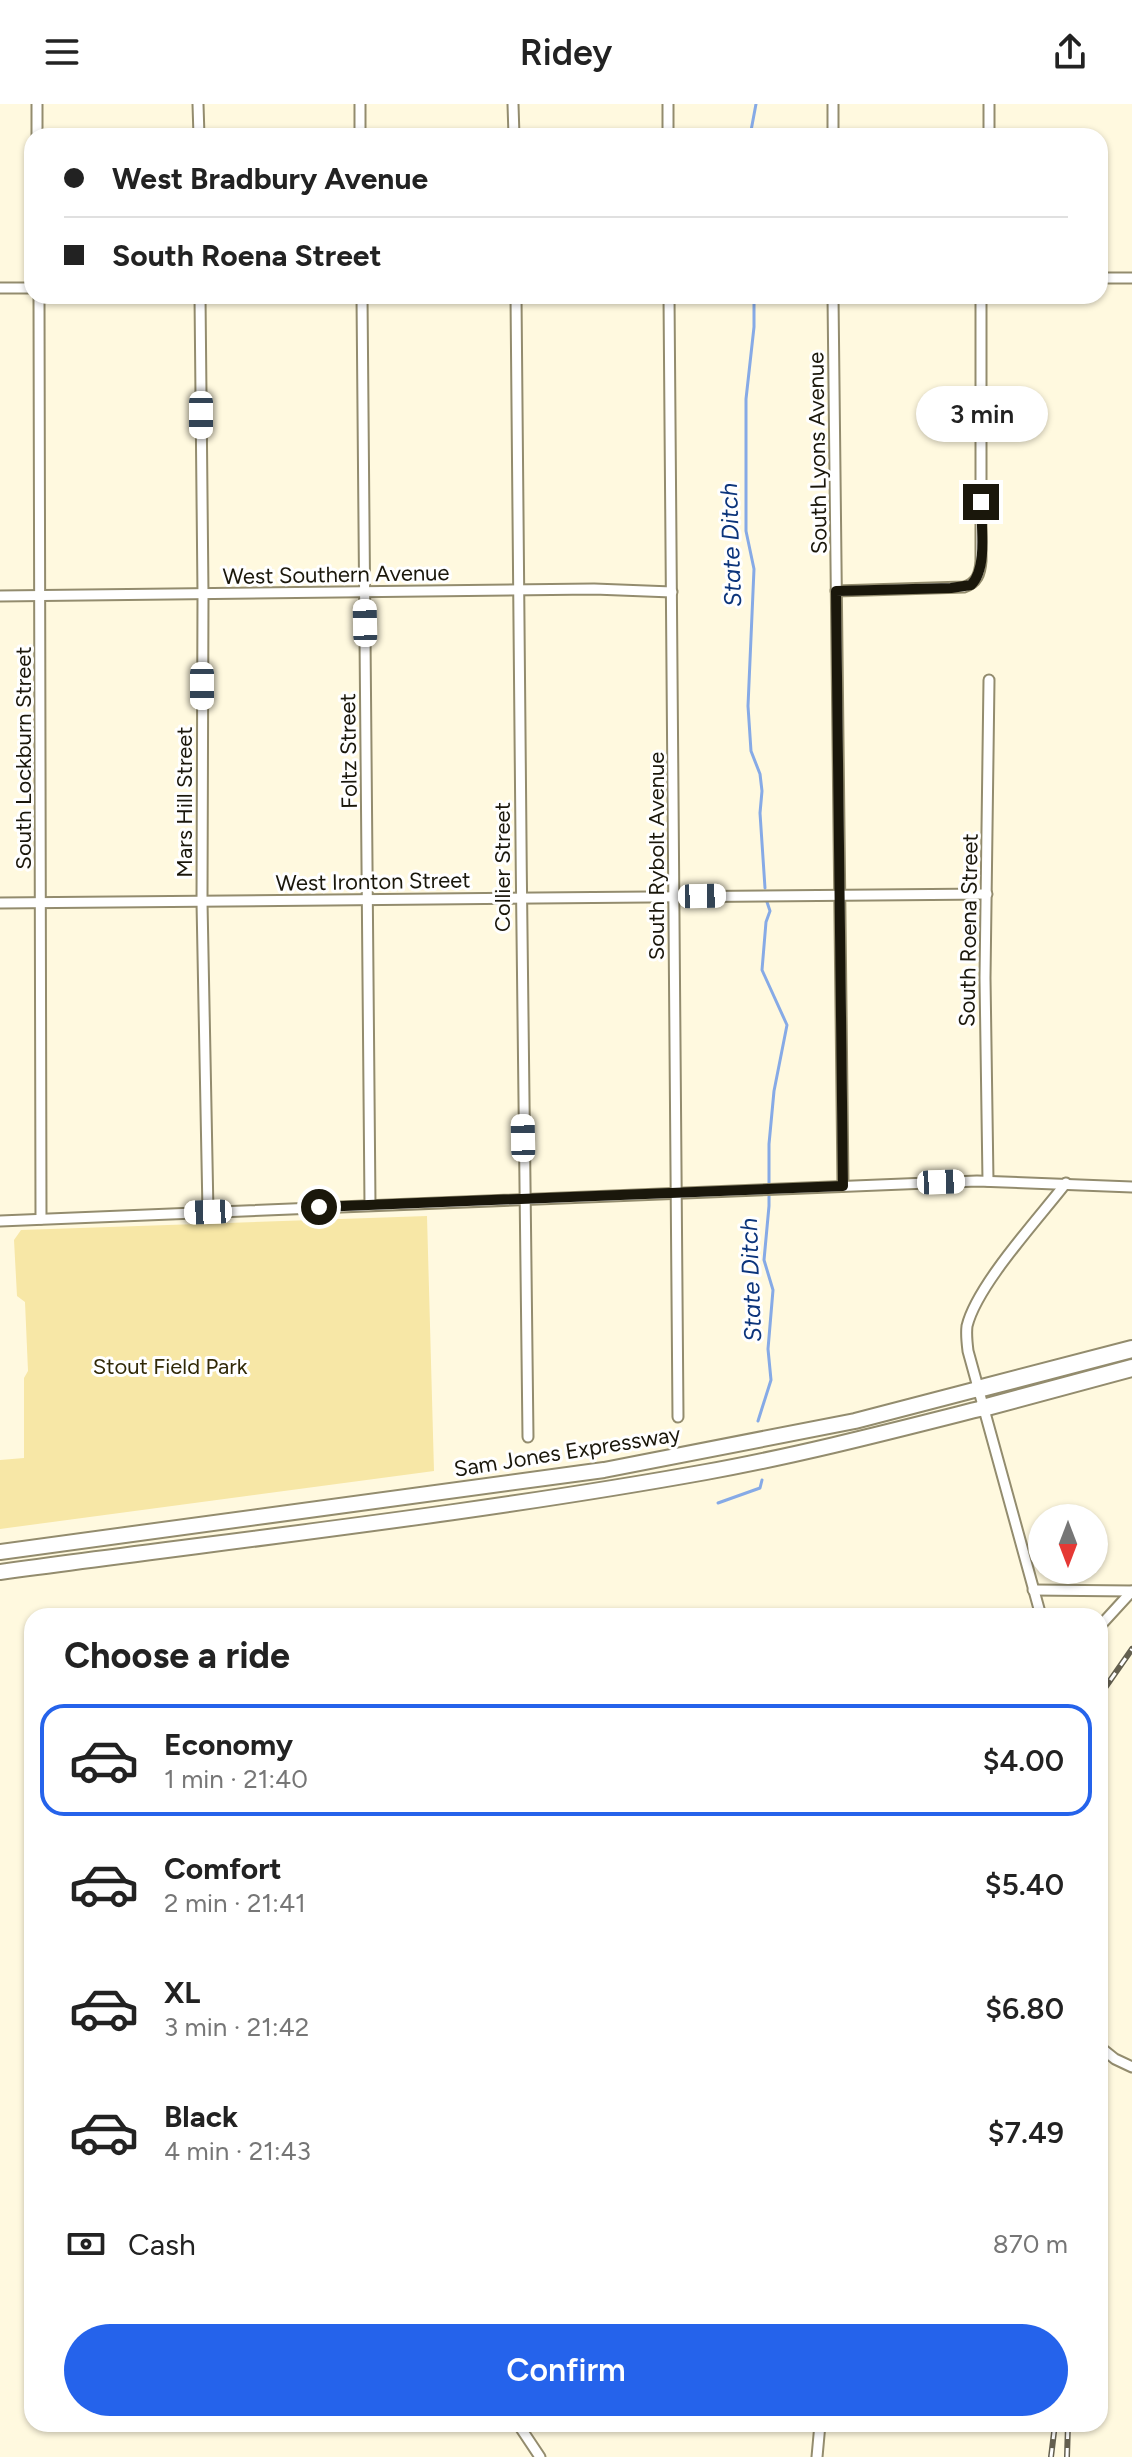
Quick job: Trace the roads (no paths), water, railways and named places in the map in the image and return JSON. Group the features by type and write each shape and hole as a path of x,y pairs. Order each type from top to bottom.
{"highway":[{"name":"Sam Jones Expressway","path":"978,1389 1132,1349"},
{"name":"Sam Jones Expressway","path":"983,1408 1132,1368"}],"main road":[{"name":"Sam Jones Expressway","path":"0,1552 604,1470 855,1421 978,1389"},
{"name":"Sam Jones Expressway","path":"0,1572 600,1490 794,1454 983,1408"}],"street":[{"path":"37,104 37,128"},
{"path":"198,104 199,128"},
{"path":"360,104 360,128"},
{"path":"513,104 514,128"},
{"path":"668,104 668,128"},
{"path":"833,104 833,128"},
{"path":"989,104 989,128"},
{"path":"1108,278 1132,278"},
{"path":"0,288 24,288"},
{"name":"South Lockburn Street","path":"39,304 41,1219"},
{"name":"Mars Hill Street","path":"200,304 202,902 208,1212"},
{"name":"Foltz Street","path":"362,304 370,1205"},
{"name":"Collier Street","path":"516,304 523,1198 528,1437"},
{"name":"South Rybolt Avenue","path":"669,304 678,1417"},
{"name":"South Lyons Avenue","path":"833,304 843,1186"},
{"path":"836,591 951,588 975,582 981,561 981,304"},
{"name":"West Southern Avenue","path":"0,596 520,589 672,592"},
{"name":"South Roena Street","path":"988,1181 985,1041 989,680"},
{"name":"West Ironton Street","path":"0,903 987,894"},
{"path":"0,1221 988,1181 1132,1187"},
{"path":"1039,1608 967,1342 970,1319 978,1300 1066,1183"},
{"path":"1033,1590 1132,1591"},
{"path":"1108,1617 1132,1591"},
{"path":"1108,2053 1132,2067"},
{"path":"523,2432 540,2457"},
{"path":"817,2457 819,2432"}],"waterway":[{"name":"State Ditch","path":"752,128 756,104"},
{"name":"State Ditch","path":"754,304 746,399 746,531 754,569 748,706 751,751 760,774 762,791 760,813 765,888"},
{"name":"State Ditch","path":"758,1421 771,1380 768,1349 773,1290 764,1260 769,1206 769,1144 774,1091 787,1025 762,970 766,922 770,911 767,902"},
{"name":"State Ditch","path":"718,1503 760,1488 762,1480"}],"railway":[{"path":"1108,1684 1132,1649"},
{"path":"1051,2457 1054,2432"},
{"path":"1067,2457 1068,2432"}],"park label":[{"name":"Stout Field Park","path":"170,1366"}]}
